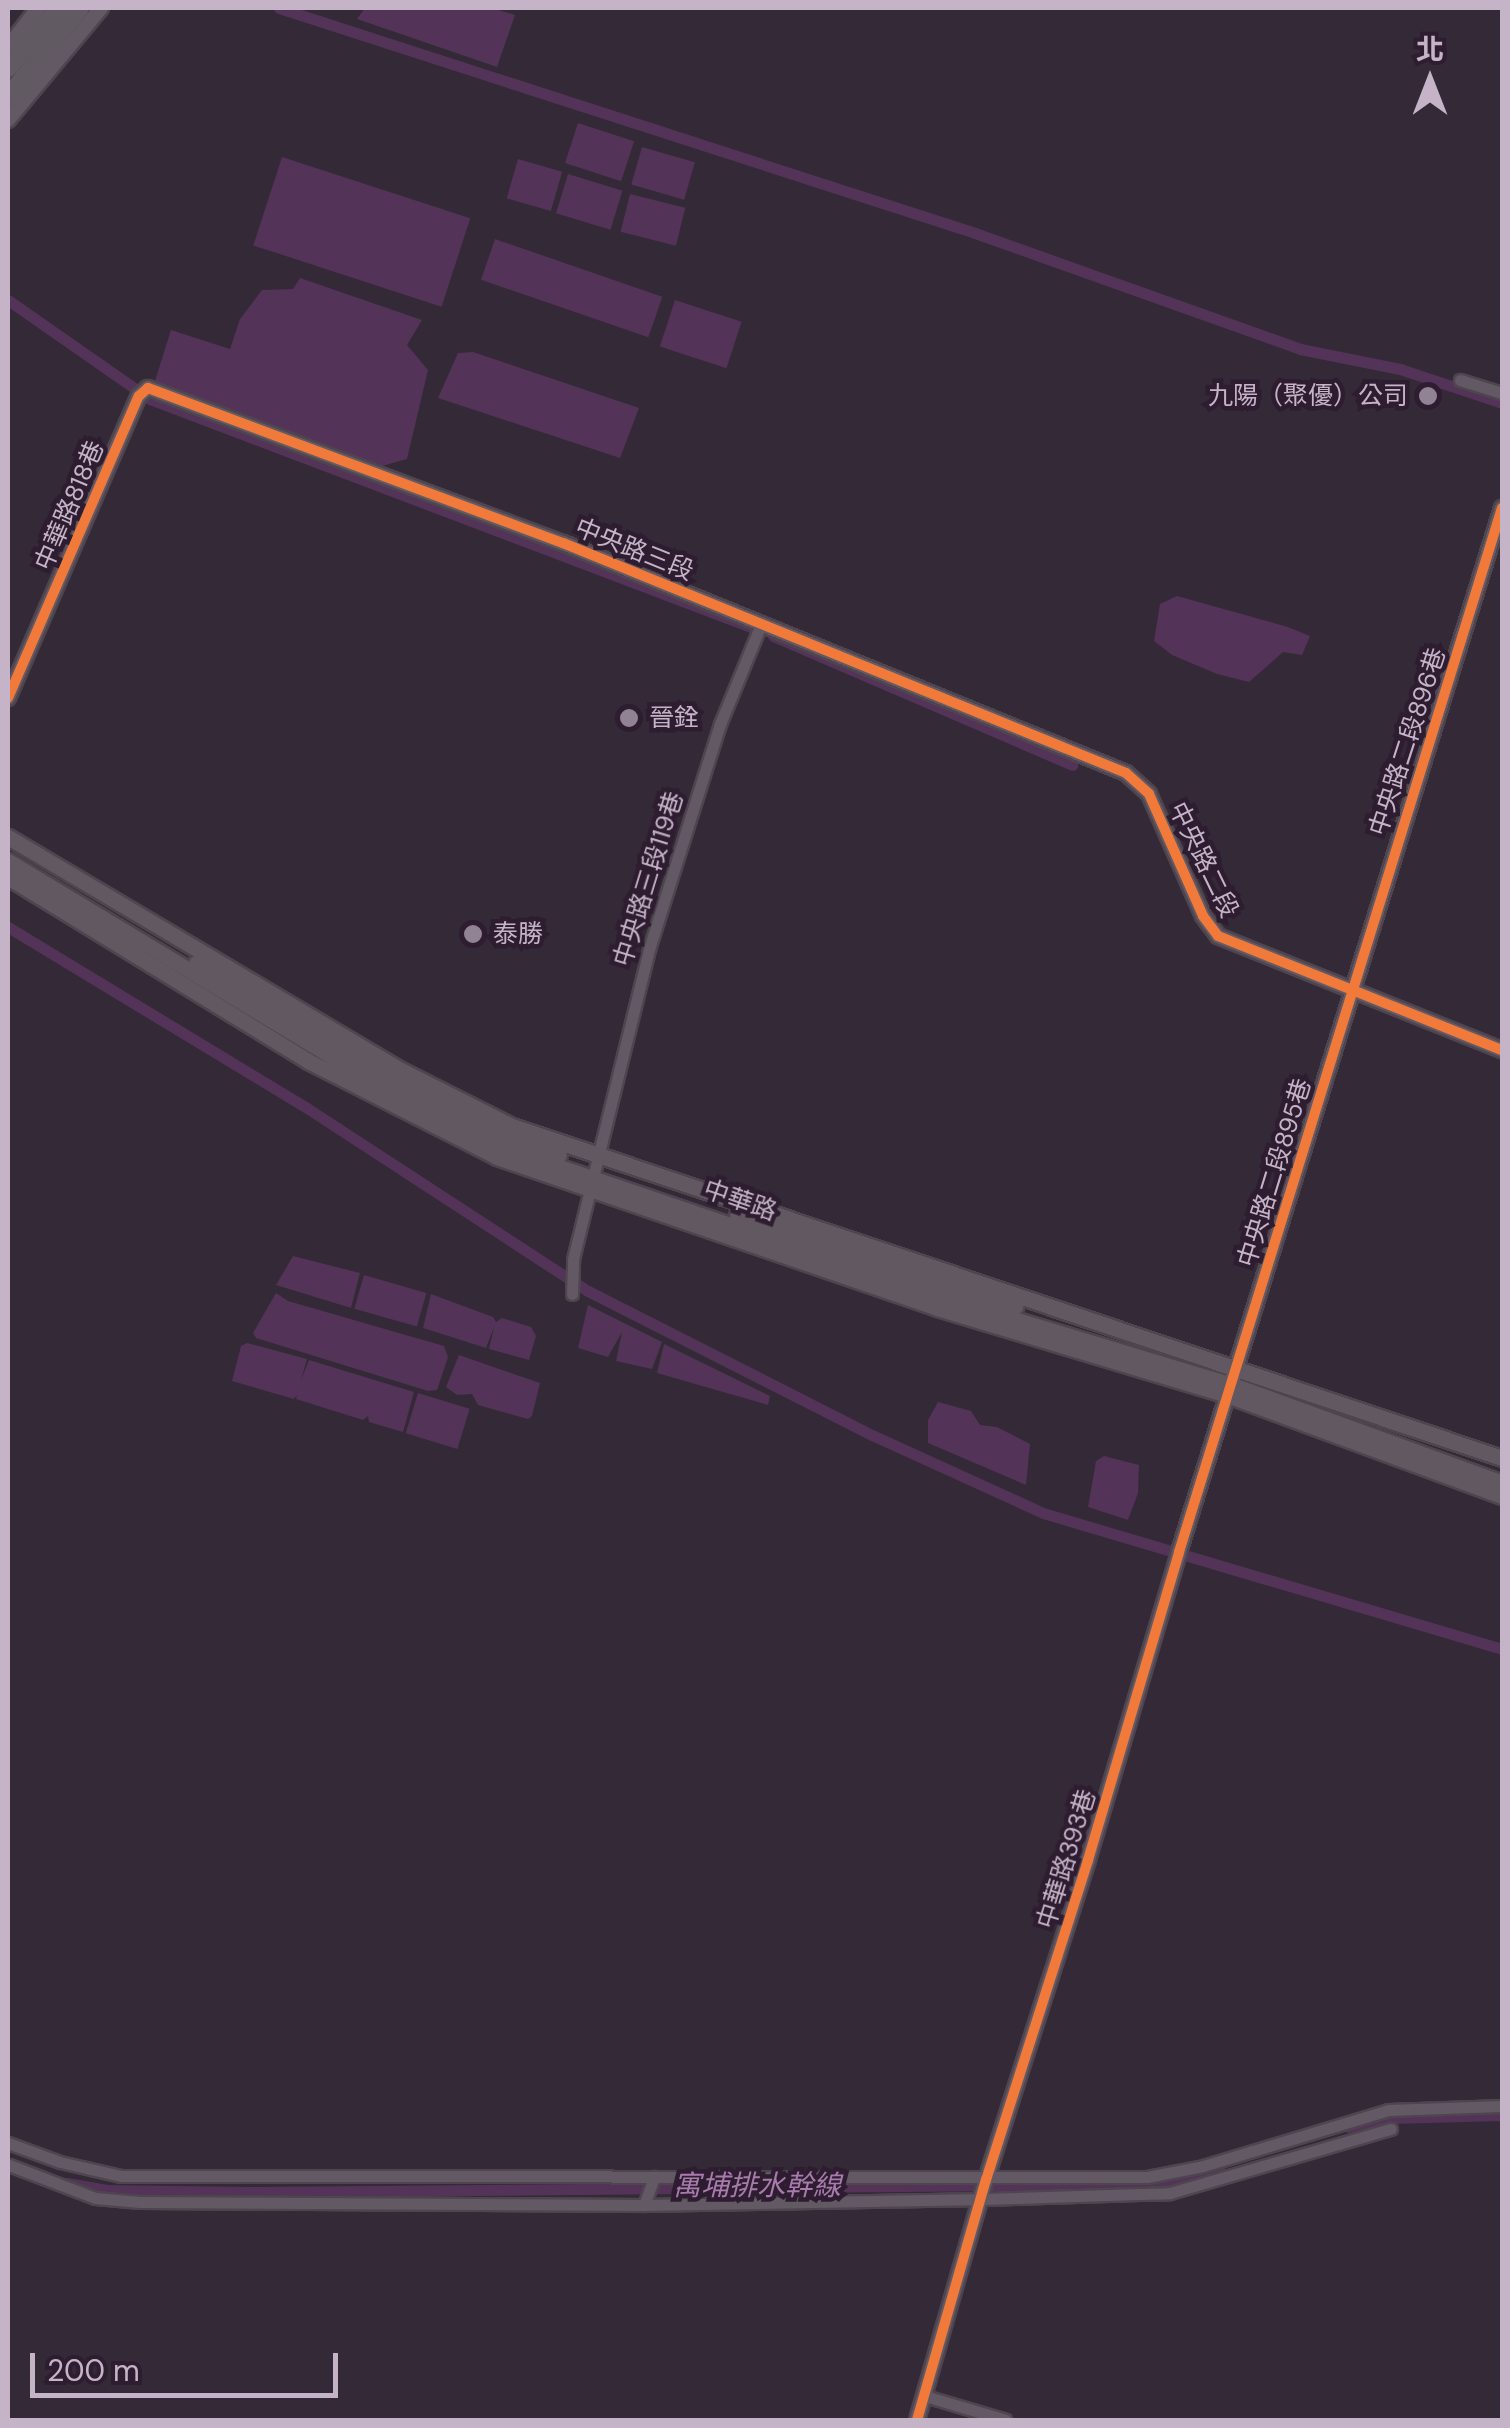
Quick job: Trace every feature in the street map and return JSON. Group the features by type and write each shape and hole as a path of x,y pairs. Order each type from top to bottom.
{"highway":[{"path":"8,68 59,8"},
{"path":"8,97 80,8"}],"main road":[{"name":"中華路","path":"8,837 395,1067 596,1172"},
{"name":"中華路","path":"8,850 390,1077 504,1136 937,1308 1234,1382 1502,1458"},
{"name":"中華路","path":"8,861 384,1088 501,1146 596,1172 1502,1469"},
{"name":"中華路","path":"8,877 376,1098 497,1157 596,1172"},
{"name":"中華路","path":"1234,1382 1502,1484"},
{"name":"中華路","path":"1234,1382 1502,1496"}],"street":[{"path":"8,47 38,8"},
{"path":"8,120 100,8"},
{"path":"1460,380 1502,394"},
{"name":"中央路三段","path":"148,388 762,622 1101,762"},
{"name":"中華路818巷","path":"8,698 138,396 148,388"},
{"name":"中央路二段896巷","path":"1352,988 1502,508"},
{"name":"中央路三段119巷","path":"572,1294 574,1268 650,946 720,724 762,622"},
{"name":"中央路二段","path":"1101,762 1126,772 1149,794 1202,916 1218,936 1502,1050"},
{"name":"中央路二段895巷","path":"1234,1382 1352,988"},
{"name":"中華路393巷","path":"917,2420 987,2178 1234,1382"},
{"path":"8,2142 60,2162 121,2176 1147,2178 1203,2166 1388,2110 1502,2106"},
{"path":"10,2165 94,2198 140,2202 644,2205 984,2199 1170,2193 1391,2129"},
{"path":"644,2205 654,2177"},
{"path":"925,2396 1006,2420"}],"shaded area":[{"path":"365,8 492,8 515,15 497,67 357,19"},
{"path":"578,123 634,141 621,181 565,163"},
{"path":"642,147 695,162 684,200 631,184"},
{"path":"282,157 470,218 442,307 253,245"},
{"path":"518,159 562,172 551,211 507,198"},
{"path":"568,174 623,191 611,230 556,213"},
{"path":"630,194 685,208 676,246 621,232"},
{"path":"495,239 662,297 648,337 481,280"},
{"path":"300,278 422,320 407,345 428,370 407,459 382,466 153,387 171,330 230,349 240,319 262,290 293,289"},
{"path":"675,300 742,322 726,368 660,347"},
{"path":"473,352 639,408 620,458 438,398 458,353"},
{"path":"1177,596 1310,636 1302,655 1283,652 1249,682 1217,674 1172,655 1154,641 1160,604"},
{"path":"293,1256 360,1273 351,1308 276,1285"},
{"path":"364,1275 426,1293 417,1327 354,1309"},
{"path":"276,1293 288,1301 444,1346 448,1357 437,1390 428,1391 256,1338 253,1333"},
{"path":"431,1294 493,1317 496,1322 502,1318 531,1327 536,1336 529,1360 489,1349 494,1327 486,1348 423,1328"},
{"path":"588,1305 662,1342 652,1369 616,1361 622,1332 608,1357 578,1348"},
{"path":"247,1343 307,1359 301,1380 309,1360 414,1392 403,1432 369,1422 368,1416 363,1420 296,1399 297,1395 294,1399 232,1381 241,1346"},
{"path":"664,1344 770,1396 768,1405 657,1373"},
{"path":"459,1355 540,1383 532,1416 528,1419 478,1405 472,1394 457,1395 446,1387"},
{"path":"418,1393 470,1409 457,1449 406,1433"},
{"path":"938,1402 971,1411 980,1425 997,1427 1030,1444 1026,1485 928,1443 928,1420"},
{"path":"1104,1456 1139,1465 1138,1493 1128,1520 1088,1507 1096,1461"}],"waterway":[{"path":"279,8 975,233 1300,349 1400,369 1502,403"},
{"path":"8,300 150,399 751,627"},
{"path":"773,636 1072,765"},
{"path":"8,927 307,1108 588,1291 872,1435 1043,1513 1502,1649"},
{"name":"寓埔排水幹線","path":"1348,2127 1390,2118 1502,2115"},
{"name":"寓埔排水幹線","path":"67,2183 105,2190 250,2192 1127,2184 1181,2179 1220,2166"}],"cycle path":[{"path":"8,698 139,396 148,388 563,543 1126,773 1149,794 1203,916 1218,936 1502,1050"},
{"path":"917,2420 986,2180 1088,1860 1179,1552 1502,508"}],"place":[{"name":"九陽（聚優）公司","path":"1428,396"},
{"name":"晉銓","path":"629,718"},
{"name":"泰勝","path":"473,934"}]}
